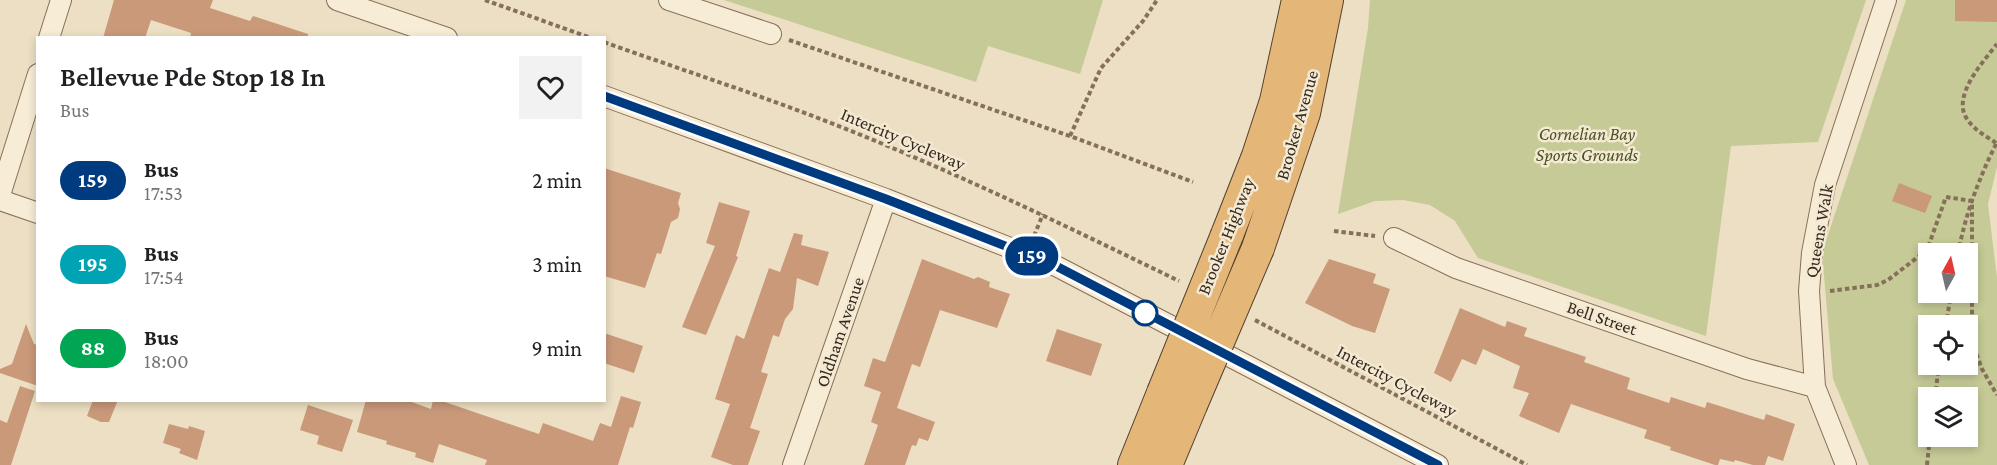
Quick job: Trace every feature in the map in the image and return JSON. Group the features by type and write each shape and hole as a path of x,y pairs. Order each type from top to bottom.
{"highway":[{"name":"Brooker Highway","path":"1166,465 1177,399 1227,235 1258,156 1276,101 1298,0"},
{"name":"Brooker Avenue","path":"1258,248 1304,113 1327,0"},
{"name":"Brooker Highway","path":"1134,465 1177,399 1258,248"}],"street":[{"path":"50,36 61,0"},
{"path":"337,0 441,36"},
{"path":"669,0 771,34"},
{"name":"Queens Walk","path":"1846,465 1815,387 1809,291 1816,229 1826,185 1886,0"},
{"path":"0,195 36,80"},
{"path":"606,97 886,199 1056,266 1438,465"},
{"name":"Oldham Avenue","path":"793,465 886,199"},
{"path":"0,200 36,212"},
{"name":"Bell Street","path":"1394,238 1456,268 1747,369 1815,387"}],"path":[{"path":"485,0 585,36"},
{"path":"1070,136 1101,68 1143,21 1157,0"},
{"path":"771,34 1070,136 1193,182"},
{"name":"Intercity Cycleway","path":"606,43 834,124 1043,214 1183,283"},
{"path":"1960,243 1972,201 1997,143 1974,128 1965,117 1963,102 1971,77 1997,44"},
{"path":"1809,291 1839,291 1870,286 1888,280 1927,250 1946,197 1972,201"},
{"path":"1972,201 1972,342 1982,369 1997,395"},
{"path":"1334,231 1394,238"},
{"name":"Intercity Cycleway","path":"1255,320 1527,465"},
{"path":"1927,465 1929,447"}],"green space":[{"path":"724,0 1103,0 1080,74 988,46 976,82"},
{"name":"Cornelian Bay Sports Grounds","path":"1370,0 1866,0 1818,142 1731,146 1706,336 1478,258 1455,221 1430,205 1403,200 1375,201 1338,214 1368,28"},
{"path":"1906,0 1997,0 1997,167 1988,204 1997,278 1997,465 1869,465 1833,379 1822,253"}],"building":[{"path":"114,0 213,0 210,8 250,21 253,16 308,34 308,36 190,36 191,33 151,20 146,36 104,36"},
{"path":"1955,0 1997,0 1997,22 1955,21"},
{"path":"606,169 681,193 678,218 671,222 661,254 657,253 645,288 606,277"},
{"path":"1899,183 1932,196 1925,213 1892,201"},
{"path":"719,202 750,211 736,256 738,257 706,335 682,327 715,246 706,243"},
{"path":"794,233 803,235 801,245 829,252 818,286 797,278 793,309 785,319 779,337 773,335 761,372 768,374 750,428 760,431 748,465 733,465 711,457 730,404 715,399 736,335 744,339 769,268 780,272"},
{"path":"922,259 974,279 978,277 990,282 989,287 1010,294 997,328 940,310 920,367 912,364 897,408 935,422 928,441 919,438 916,446 912,445 905,465 864,465 878,425 871,422 881,392 864,386 873,358 885,362"},
{"path":"1329,259 1376,274 1373,283 1390,289 1375,333 1352,326 1305,303"},
{"path":"1460,308 1505,327 1507,321 1527,328 1524,336 1586,357 1584,362 1630,378 1627,389 1669,403 1671,397 1705,408 1707,402 1764,420 1766,414 1795,424 1783,461 1768,456 1765,465 1720,459 1718,465 1715,465 1670,450 1671,447 1644,438 1647,430 1571,404 1559,433 1519,416 1529,393 1513,388 1520,366 1483,349 1476,365 1462,359 1451,382 1434,373"},
{"path":"26,324 36,344 36,385 0,373 0,369 12,364"},
{"path":"1057,329 1102,344 1091,376 1046,361"},
{"path":"606,334 643,346 634,373 606,364"},
{"path":"20,386 35,391 11,465 0,465 0,420 7,423"},
{"path":"621,396 641,402 618,465 485,465 487,460 439,444 433,463 415,457 416,453 386,444 387,441 357,432 365,402 412,402 431,409 433,402 445,402 539,434 543,423 593,441 600,423 611,427"},
{"path":"92,402 117,402 109,422 101,422 87,416"},
{"path":"308,405 353,420 342,452 317,444 319,436 300,430"},
{"path":"169,424 188,429 189,426 205,431 197,460 179,453 181,449 163,443"}],"bus line":[{"name":"159","path":"606,97 886,199 1056,266 1438,465"}]}
